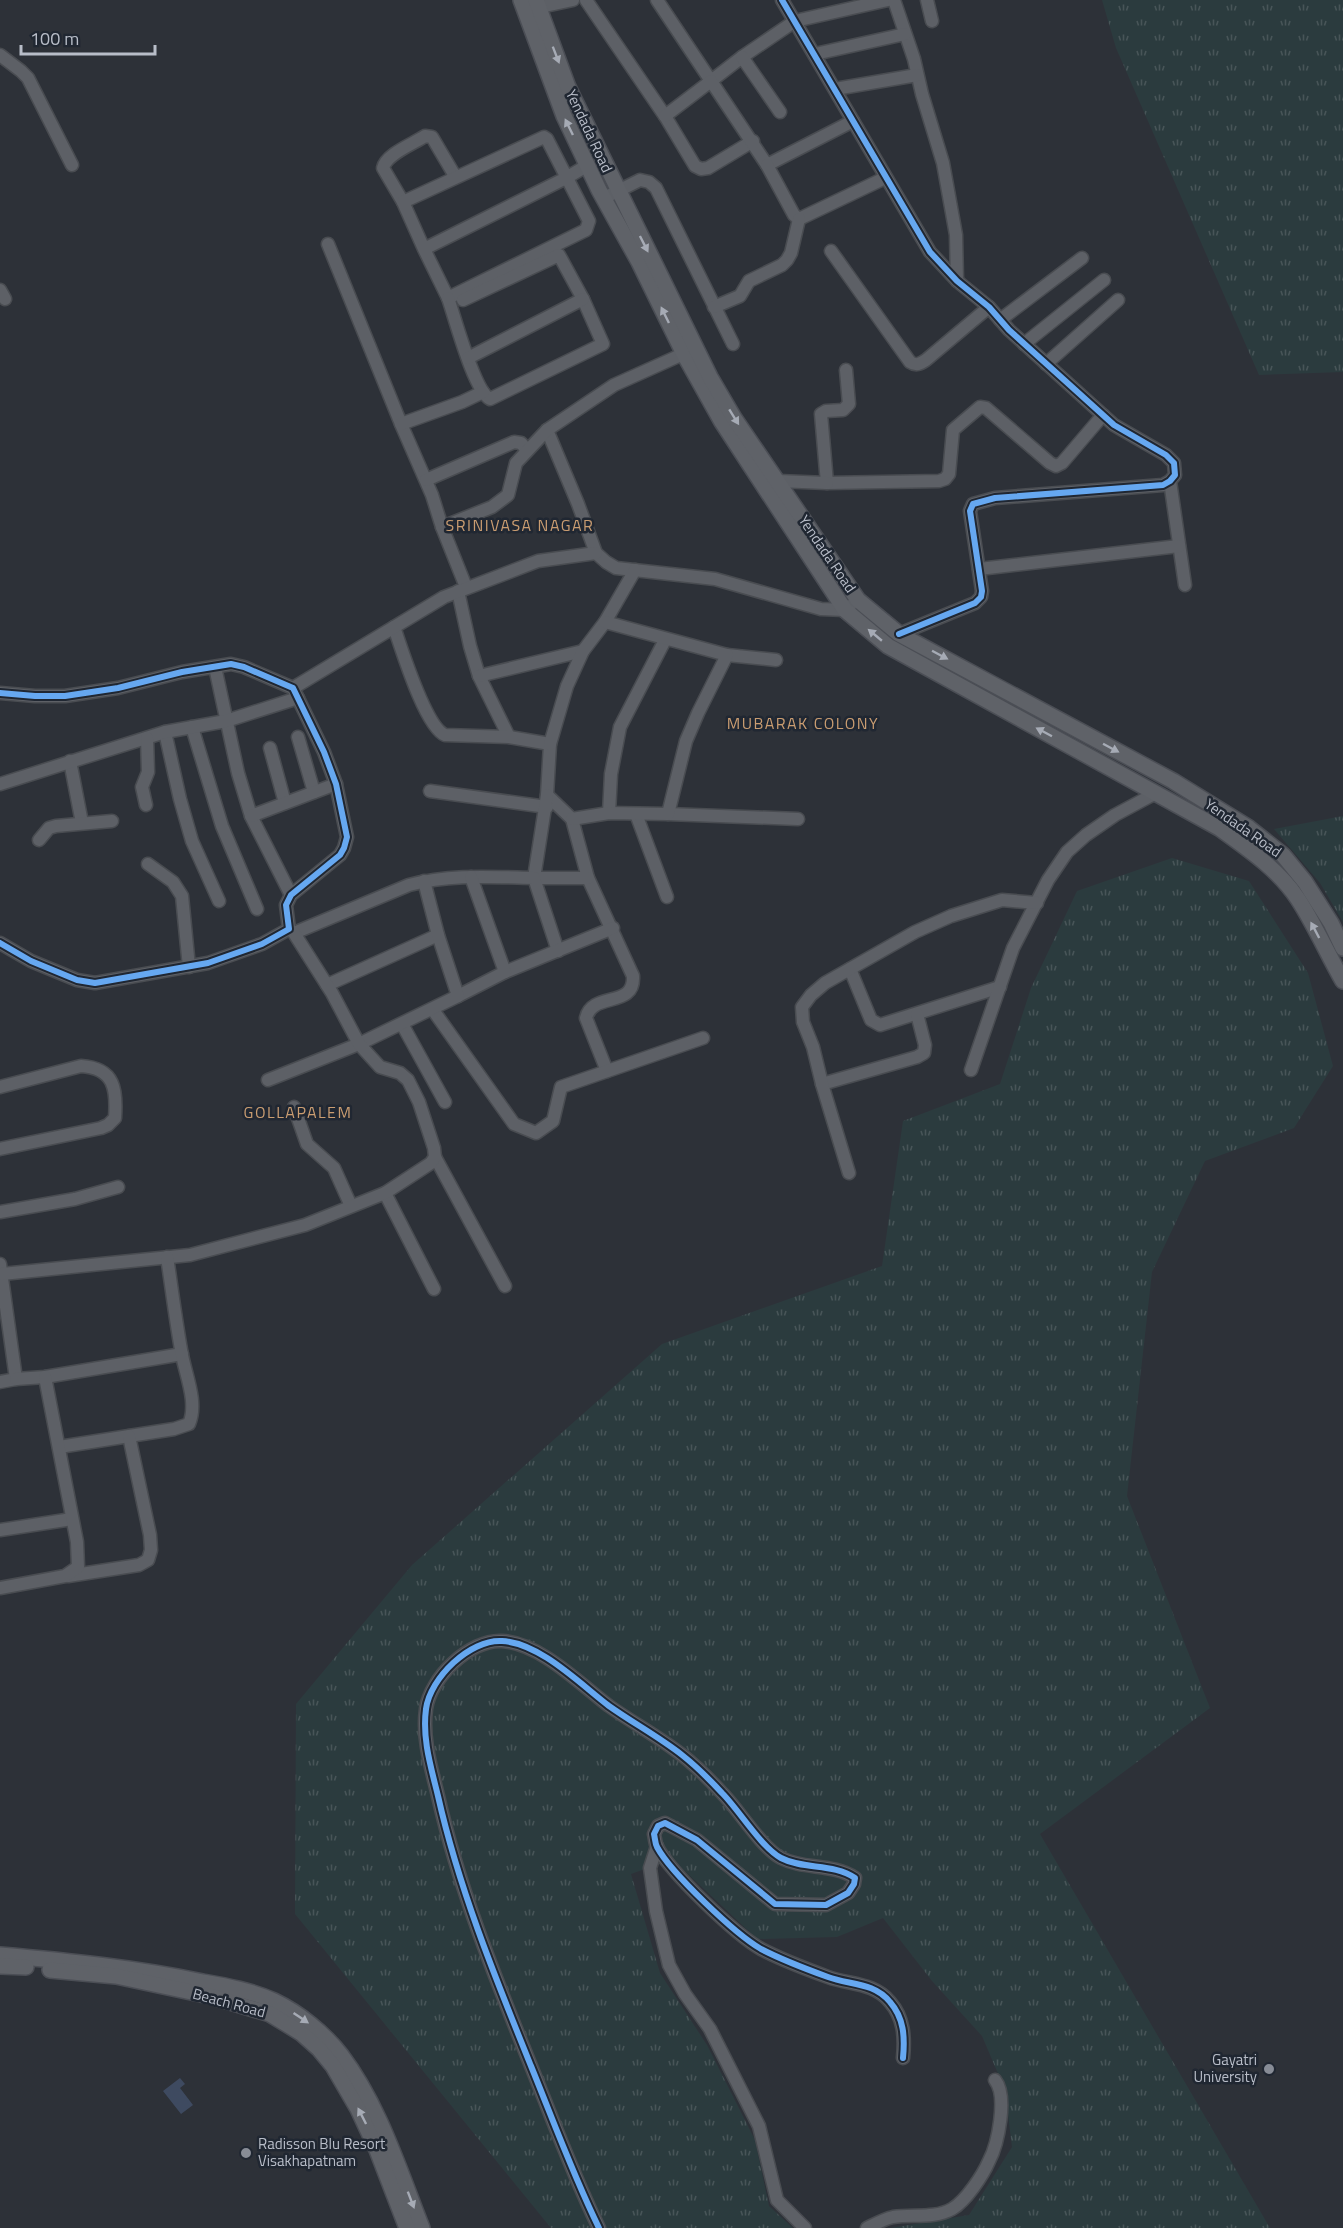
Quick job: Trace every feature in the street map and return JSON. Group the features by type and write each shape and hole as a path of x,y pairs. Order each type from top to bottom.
{"main road":[{"path":"530,5 564,116 588,165 611,195"},
{"name":"Yendada Road","path":"530,5 568,87 611,195 690,351 722,422 844,610 888,646 1219,828 1253,852 1275,871 1298,900 1343,981"},
{"name":"Yendada Road","path":"690,351 858,600 899,634 1173,781 1249,828 1283,855 1305,882 1343,948"},
{"path":"0,1955 93,1963 183,1977 274,2001 322,2034 340,2054 359,2082 380,2123 396,2180 422,2228"},
{"name":"Beach Road","path":"0,1966 116,1976 210,1996 270,2014 301,2033 333,2066 363,2118 396,2180 407,2228"}],"street":[{"path":"530,5 573,0"},
{"path":"585,0 665,116 695,166 701,169 708,168 753,141"},
{"path":"657,0 753,141 794,215 800,219"},
{"path":"782,0 930,252 957,281 989,307 1024,344 1103,415 1124,431 1166,455 1174,463 1175,475 1163,485 981,500 973,504 970,510 981,597 975,603 899,634"},
{"path":"665,116 742,57 795,21 888,0"},
{"path":"894,0 943,163 956,235 957,281"},
{"path":"927,0 932,21"},
{"path":"815,54 905,34"},
{"path":"0,55 28,78 72,165"},
{"path":"742,57 780,112"},
{"path":"835,89 918,75"},
{"path":"767,165 853,121"},
{"path":"449,302 559,255 583,299 603,344 497,397 490,399 483,392 476,380 449,302 403,202 383,168 389,158 425,136 432,137 455,176"},
{"path":"403,202 544,136 589,221 586,230 449,302"},
{"path":"424,249 588,165"},
{"path":"714,307 740,296 749,281 782,265 787,260 800,219 885,178"},
{"path":"611,195 640,180 649,182 656,188 733,344"},
{"path":"328,244 426,480 462,589 470,646 479,676 509,737"},
{"path":"831,251 909,362 915,365 926,360 989,307"},
{"path":"1000,320 1082,258"},
{"path":"1024,344 1104,280"},
{"path":"468,358 583,299"},
{"path":"1046,364 1118,300"},
{"path":"442,527 500,502 508,495 516,463 546,430 614,385 690,351"},
{"path":"827,483 821,414 826,411 843,410 849,404 846,370"},
{"path":"401,424 483,392"},
{"path":"778,481 827,483 945,479 949,474 953,430 980,407 986,408 1056,466 1062,463 1103,415"},
{"path":"546,430 596,553 616,568 714,579 821,609 844,610 858,600"},
{"path":"426,480 514,442 521,443 527,450"},
{"path":"1170,481 1185,585"},
{"path":"979,568 1179,546"},
{"path":"0,784 165,732 226,721 295,693 394,627 444,597 538,561 596,553"},
{"path":"558,951 534,878 547,801 550,744 567,686 583,651 605,622 634,570"},
{"path":"605,622 727,655 776,660"},
{"path":"394,627 417,690 435,727 440,732 445,735 509,737 550,744"},
{"path":"609,813 611,774 620,727 665,640"},
{"path":"479,676 583,651"},
{"path":"668,814 686,741 727,655"},
{"path":"0,693 65,696 118,688 182,672 231,664 244,667 295,693 324,752 336,784 346,837 345,848 340,855 291,895 286,905 291,931 327,985 359,1044 380,1067 400,1073 408,1080 419,1102 435,1157 506,1286"},
{"path":"215,667 238,773 251,816 291,895"},
{"path":"192,727 218,814 257,909"},
{"path":"165,732 192,842 219,901"},
{"path":"298,737 314,792"},
{"path":"146,805 142,787 148,772 147,738"},
{"path":"270,748 285,803"},
{"path":"70,761 82,823"},
{"path":"251,816 336,784"},
{"path":"430,791 547,801 572,819 588,878 613,928 633,976 634,985 631,991 594,1005 587,1011 586,1018 607,1071"},
{"path":"971,1071 1013,948 1048,880 1067,852 1086,835 1115,815 1156,793"},
{"path":"572,819 609,813 798,819"},
{"path":"636,814 667,897"},
{"path":"39,840 49,828 56,826 112,821"},
{"path":"148,864 173,882 182,896 189,967"},
{"path":"0,943 30,962 86,982 107,982 189,967 239,952 424,881 471,876 588,878"},
{"path":"471,876 506,972"},
{"path":"424,881 438,935 458,996"},
{"path":"849,1173 813,1047 803,1022 802,1007 810,995 825,983 915,932 951,916 1002,900 1037,903"},
{"path":"268,1080 359,1044 433,1010 506,972 613,928"},
{"path":"327,985 438,935"},
{"path":"849,969 871,1020 880,1025 1000,987"},
{"path":"433,1010 514,1124 536,1133 553,1121 561,1088 703,1038"},
{"path":"822,1084 924,1053 925,1045 917,1014"},
{"path":"402,1024 445,1102"},
{"path":"0,1087 81,1066 100,1070 110,1077 116,1092 115,1118 108,1125 0,1149"},
{"path":"294,1107 307,1143 334,1168 351,1206"},
{"path":"16,1379 1,1269 190,1255 305,1225 385,1193 430,1163 435,1157"},
{"path":"0,1212 75,1199 118,1186"},
{"path":"385,1193 434,1289"},
{"path":"59,1447 184,1427 189,1424 193,1416 193,1407 167,1257"},
{"path":"0,1382 45,1377 182,1354"},
{"path":"45,1377 79,1559 78,1567 64,1576"},
{"path":"0,1587 138,1565 148,1560 151,1550 150,1535 129,1436"},
{"path":"0,1530 72,1519"},
{"path":"599,2228 554,2125 463,1892 449,1845 426,1744 428,1697 436,1683 458,1658 471,1649 502,1641 536,1651 611,1707 683,1756 724,1794 756,1833 780,1857 812,1867 832,1868 855,1878 855,1884 848,1893 826,1905 775,1904 697,1840 665,1823 658,1826 654,1834 657,1846 685,1882 741,1935 760,1948 833,1979 873,1989 890,2001 902,2024 903,2058"},
{"path":"657,1846 650,1868 656,1911 669,1965 684,1994 710,2029 759,2126 777,2200 805,2228"},
{"path":"867,2228 891,2217 930,2216 952,2209 964,2200 990,2161 999,2128 1001,2098 999,2086 995,2080"}],"green space":[{"path":"1102,0 1343,0 1343,372 1259,375 1116,48"},
{"path":"1343,816 1343,922 1320,883 1274,829"},
{"path":"1172,858 1249,881 1308,973 1333,1066 1294,1128 1205,1161 1152,1272 1127,1496 1210,1708 1040,1834 1270,2228 891,2228 969,2215 1012,2147 1005,2090 982,2036 932,1981 883,1918 837,1937 757,1939 672,1859 631,1874 660,1973 707,2045 755,2140 769,2206 793,2228 551,2228 295,1914 296,1704 412,1565 662,1344 882,1266 903,1121 1000,1084 1031,988 1077,891"}],"water":[{"path":"180,2078 185,2084 180,2088 193,2105 181,2114 163,2091"}],"cycle path":[{"path":"782,0 930,252 957,281 989,307 1009,330 1114,425 1166,455 1174,463 1175,475 1163,485 995,498 973,504 970,511 981,597 975,603 899,634"},
{"path":"0,693 65,696 118,688 182,672 231,664 244,667 293,688 324,752 336,784 347,837 340,855 291,895 286,905 289,929 262,944 208,963 95,983 77,980 31,961 0,943"},
{"path":"599,2228 580,2188 479,1932 456,1865 430,1764 425,1731 429,1697 443,1673 465,1653 477,1646 502,1641 516,1643 545,1657 609,1706 687,1759 729,1800 773,1853 790,1862 837,1870 855,1878 848,1893 826,1905 775,1904 697,1840 665,1823 658,1826 654,1834 657,1847 676,1872 704,1902 761,1949 836,1980 869,1987 884,1996 895,2008 901,2021 904,2043 903,2058"}],"place":[{"name":"Gayatri University","path":"1269,2069"},
{"name":"Radisson Blu Resort Visakhapatnam","path":"246,2153"}],"district":[{"name":"SRINIVASA NAGAR","path":"520,525"},
{"name":"MUBARAK COLONY","path":"803,723"},
{"name":"GOLLAPALEM","path":"298,1112"}]}
